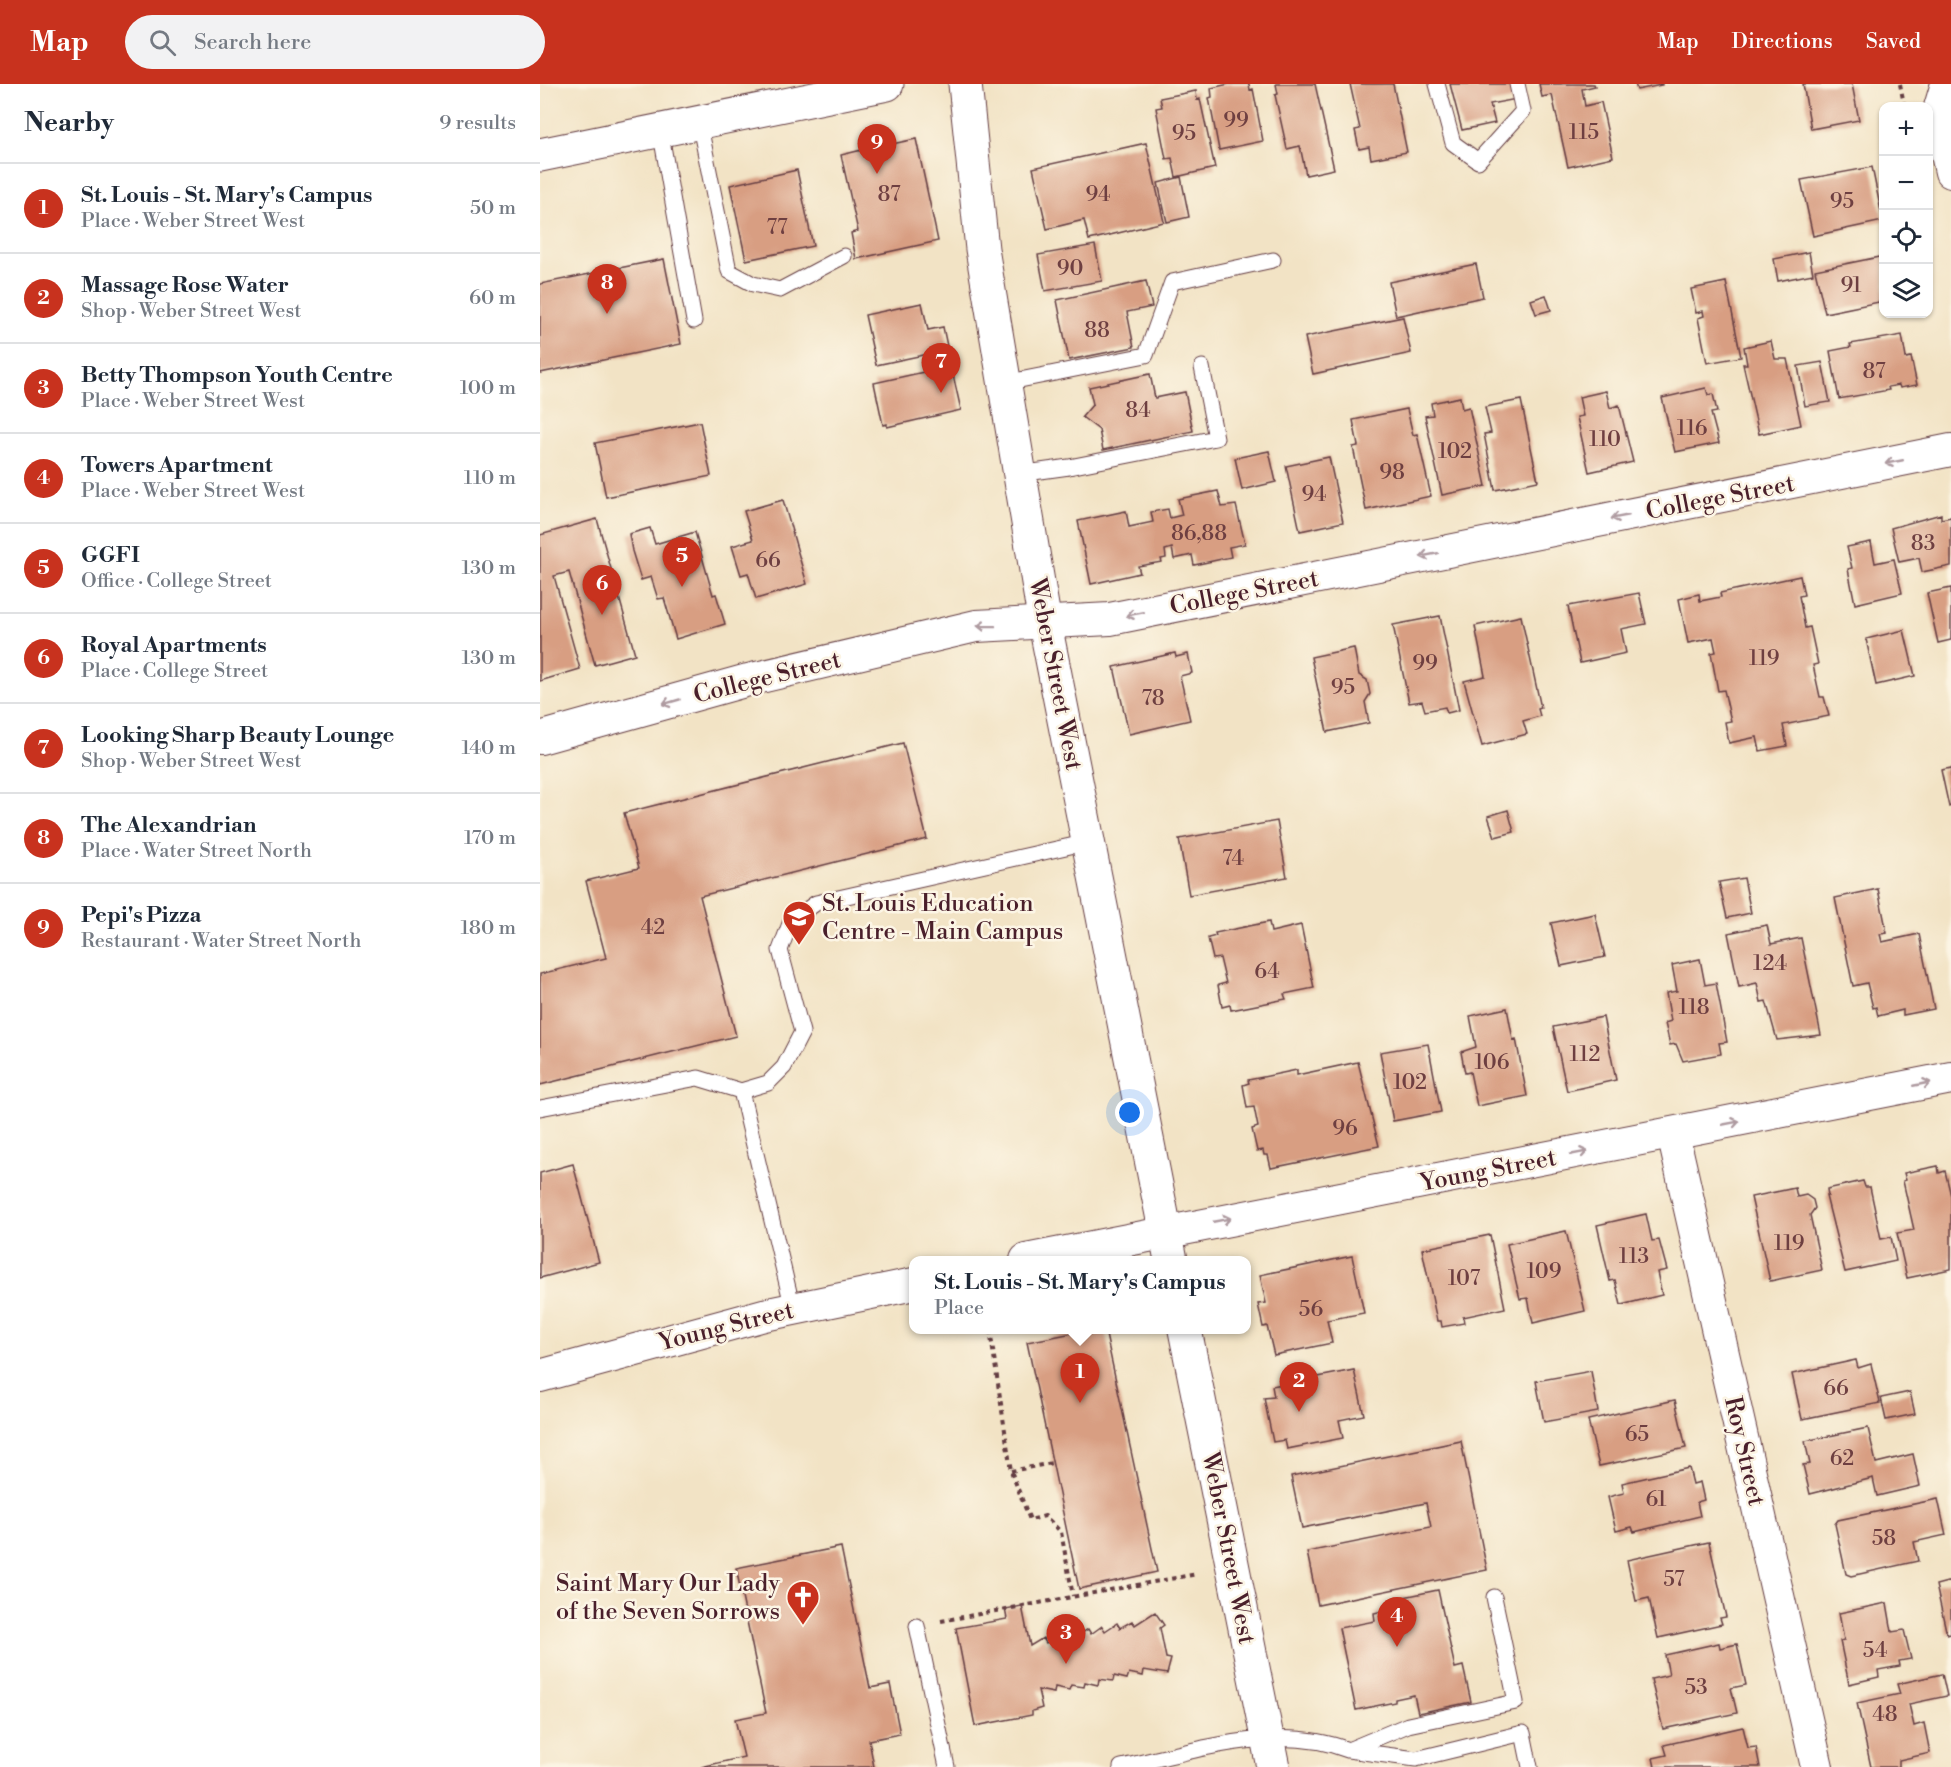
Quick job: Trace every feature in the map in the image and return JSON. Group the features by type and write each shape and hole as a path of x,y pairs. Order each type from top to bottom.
{"main road":[{"path":"540,155 887,84"},
{"name":"Weber Street West","path":"965,84 982,249 1045,624 1168,1246"},
{"name":"Weber Street West","path":"1186,1334 1270,1752"}],"street":[{"path":"1944,90 1938,114 1951,172"},
{"name":"College Street","path":"540,738 748,680 976,626 1110,619 1951,450"},
{"name":"Young Street","path":"1067,1256 1168,1246 1673,1134 1951,1078"},
{"name":"Roy Street","path":"1673,1134 1817,1767"},
{"name":"Young Street","path":"540,1376 793,1309 909,1285"}],"lane":[{"path":"1437,84 1453,143 1478,160 1523,111 1516,84"},
{"path":"699,121 729,271 753,284 780,290 844,256"},
{"path":"660,129 694,321"},
{"path":"1005,383 1146,355 1172,282 1273,260"},
{"path":"1020,474 1069,467 1216,438 1202,367"},
{"path":"540,1108 698,1078 741,1091 768,1083 784,1067 802,1032 780,950 791,921 816,903 1088,842"},
{"path":"741,1091 793,1309"},
{"path":"1348,1750 1408,1725 1516,1702 1494,1597"},
{"path":"917,1626 947,1767"},
{"path":"1121,1767 1270,1752 1324,1741 1348,1750 1416,1759 1523,1733 1530,1767"}],"path":[{"path":"1900,84 1904,102"},
{"path":"991,1334 1011,1471 1030,1520 1045,1516 1061,1532 1074,1596"},
{"path":"1011,1471 1052,1463"},
{"path":"917,1626 1197,1574"}],"building":[{"path":"1229,84 1249,84 1250,90 1253,89 1263,141 1219,150 1209,98 1212,97 1211,88"},
{"path":"1276,84 1315,84 1334,169 1306,175 1300,146 1287,149 1275,95 1278,94"},
{"path":"1350,84 1393,84 1407,152 1371,159 1369,147 1359,149 1355,130 1360,129"},
{"path":"1450,84 1514,84 1517,99 1490,104 1495,123 1462,130"},
{"path":"1539,84 1594,84 1595,86 1582,89 1585,106 1601,102 1613,157 1568,167 1552,95 1542,97"},
{"path":"1635,84 1662,84 1662,85 1637,90"},
{"path":"1803,84 1852,84 1859,120 1811,129"},
{"path":"1196,91 1197,100 1200,99 1215,168 1176,177 1172,158 1166,159 1156,108 1162,107 1160,98"},
{"path":"916,139 938,241 856,259 851,233 858,231 841,155 866,149 868,157 888,153 887,145"},
{"path":"1146,143 1164,222 1089,240 1084,220 1047,229 1033,168"},
{"path":"1872,167 1879,201 1879,222 1813,236 1801,180"},
{"path":"797,170 813,246 746,260 730,185"},
{"path":"1181,177 1189,217 1167,222 1158,183"},
{"path":"1095,245 1102,281 1045,291 1038,255"},
{"path":"1809,252 1813,274 1778,281 1774,259"},
{"path":"1879,257 1879,302 1825,313 1815,270"},
{"path":"664,259 681,344 540,373 540,284"},
{"path":"1476,264 1483,297 1396,316 1389,282"},
{"path":"1146,281 1152,307 1127,312 1134,347 1069,360 1057,300"},
{"path":"1726,282 1741,357 1707,363 1698,318 1704,316 1703,311 1696,313 1691,289"},
{"path":"1546,295 1551,310 1536,314 1531,300"},
{"path":"922,303 928,330 943,327 947,346 933,349 933,353 876,365 865,315"},
{"path":"1403,317 1411,353 1313,374 1305,337"},
{"path":"1902,335 1906,358 1911,357 1917,385 1900,388 1899,385 1888,387 1889,390 1839,399 1830,351 1851,347 1850,344"},
{"path":"1771,341 1775,359 1787,359 1801,425 1759,434 1743,364 1747,364 1744,347"},
{"path":"1822,362 1830,402 1805,406 1798,366"},
{"path":"951,366 961,410 887,427 887,424 883,425 874,383"},
{"path":"1150,374 1155,398 1185,392 1193,431 1103,450 1099,430 1082,417 1093,404 1089,387"},
{"path":"1706,388 1708,395 1713,394 1717,412 1711,413 1719,443 1675,452 1662,398"},
{"path":"1606,391 1610,408 1619,405 1633,462 1589,472 1577,417 1583,416 1579,397"},
{"path":"1460,397 1462,409 1469,407 1486,486 1442,495 1425,416 1433,415 1431,403"},
{"path":"1521,400 1538,481 1495,490 1484,434 1491,433 1485,407"},
{"path":"1407,409 1413,435 1417,434 1431,496 1366,510 1353,447 1358,446 1353,420"},
{"path":"700,422 711,476 606,497 595,443"},
{"path":"1269,451 1276,482 1242,490 1235,458"},
{"path":"1329,457 1343,522 1300,531 1286,466"},
{"path":"1218,491 1222,507 1236,505 1245,544 1229,547 1231,557 1194,565 1192,555 1174,559 1172,548 1165,550 1166,558 1161,559 1162,562 1138,566 1140,573 1091,584 1078,521 1126,511 1129,527 1153,522 1151,512 1168,509 1170,518 1182,515 1178,499"},
{"path":"783,500 807,584 756,599 748,573 741,575 732,546 753,540 744,511"},
{"path":"1941,514 1941,519 1951,517 1951,566 1922,572 1919,558 1899,562 1891,528"},
{"path":"597,519 635,654 595,665 569,572 554,576 580,669 540,681 540,535"},
{"path":"650,528 655,544 695,532 713,595 716,594 725,624 676,639 664,598 658,599 651,577 641,580 632,551 629,534"},
{"path":"1871,542 1875,563 1894,559 1902,593 1855,604 1848,569 1852,568 1847,547"},
{"path":"1800,576 1804,595 1799,596 1805,628 1810,627 1818,664 1813,665 1820,697 1824,697 1829,716 1783,725 1787,746 1760,751 1757,737 1729,743 1725,722 1731,721 1724,690 1718,691 1711,653 1716,652 1713,638 1688,643 1679,599 1699,594 1700,601 1721,597 1720,593"},
{"path":"1951,588 1951,640 1938,643 1927,593"},
{"path":"1639,593 1646,624 1621,629 1626,653 1580,663 1568,606"},
{"path":"1440,616 1459,710 1447,713 1445,707 1425,711 1422,701 1409,703 1393,625"},
{"path":"1521,616 1541,708 1538,709 1540,716 1523,721 1527,734 1482,746 1464,681 1485,676 1475,626"},
{"path":"1904,630 1915,676 1876,685 1866,639"},
{"path":"1354,648 1359,675 1367,680 1370,694 1365,702 1369,723 1327,732 1311,657"},
{"path":"1175,653 1176,657 1188,654 1192,673 1180,676 1190,720 1129,734 1114,667"},
{"path":"903,743 927,839 700,896 736,1036 540,1085 540,974 606,958 586,881 639,868 624,813"},
{"path":"1951,768 1951,806 1949,807 1941,770"},
{"path":"1508,810 1514,832 1495,837 1488,816"},
{"path":"1277,821 1287,877 1189,895 1179,839"},
{"path":"1744,878 1751,913 1727,918 1719,882"},
{"path":"1878,889 1887,933 1880,934 1882,942 1919,934 1934,1009 1903,1015 1903,1010 1878,1016 1876,1007 1873,1008 1867,983 1853,986 1835,898"},
{"path":"1595,914 1605,957 1561,966 1551,923"},
{"path":"1269,922 1271,932 1301,925 1314,988 1284,994 1286,999 1231,1010 1230,1005 1222,1007 1218,985 1226,983 1220,958 1213,959 1208,938 1216,936 1215,933"},
{"path":"1767,925 1771,944 1801,938 1821,1035 1777,1040 1766,1001 1761,1002 1757,983 1739,987 1728,933"},
{"path":"1700,959 1705,985 1716,983 1727,1042 1719,1043 1721,1054 1683,1061 1676,1044 1670,1045 1665,1023 1671,1021 1666,993 1677,991 1672,965"},
{"path":"1507,1008 1513,1040 1516,1039 1527,1096 1477,1106 1470,1072 1465,1073 1461,1052 1476,1047 1470,1016"},
{"path":"1603,1017 1616,1080 1567,1091 1553,1027"},
{"path":"1428,1044 1441,1112 1393,1121 1380,1052"},
{"path":"1358,1062 1379,1146 1271,1168 1268,1155 1264,1155 1263,1150 1257,1151 1252,1129 1258,1127 1254,1107 1247,1108 1243,1085 1249,1083 1248,1080 1297,1070 1297,1075"},
{"path":"573,1164 599,1262 540,1278 540,1173"},
{"path":"1938,1166 1939,1173 1945,1171 1951,1196 1951,1269 1907,1278 1897,1233 1914,1230 1903,1181 1906,1180 1904,1173"},
{"path":"1863,1181 1865,1187 1870,1187 1881,1239 1891,1237 1896,1261 1845,1272 1826,1196 1828,1196 1827,1189"},
{"path":"1795,1188 1797,1197 1806,1195 1813,1200 1815,1208 1810,1215 1822,1270 1770,1281 1751,1197"},
{"path":"1646,1214 1652,1241 1659,1240 1667,1270 1657,1272 1662,1295 1621,1305 1615,1280 1610,1281 1597,1225"},
{"path":"1566,1231 1585,1311 1533,1323 1528,1298 1520,1299 1507,1244"},
{"path":"1490,1235 1505,1308 1463,1317 1464,1323 1442,1327 1441,1321 1437,1321 1422,1249"},
{"path":"1352,1256 1364,1313 1327,1320 1332,1343 1274,1355 1267,1326 1263,1327 1258,1304 1266,1303 1260,1275"},
{"path":"1068,1334 1106,1334 1157,1572 1079,1589 1027,1342"},
{"path":"1856,1360 1858,1368 1871,1364 1880,1403 1802,1419 1792,1374"},
{"path":"1354,1370 1364,1415 1339,1420 1343,1438 1287,1449 1285,1440 1273,1442 1264,1398 1274,1397 1272,1386"},
{"path":"1591,1371 1598,1412 1544,1422 1536,1381"},
{"path":"1910,1392 1915,1414 1886,1420 1881,1398"},
{"path":"1675,1400 1686,1448 1599,1466 1588,1420"},
{"path":"1868,1428 1876,1463 1913,1454 1920,1486 1877,1496 1873,1478 1810,1494 1803,1465 1810,1464 1805,1441"},
{"path":"1461,1441 1487,1570 1318,1605 1307,1552 1431,1527 1426,1503 1302,1528 1291,1476"},
{"path":"1689,1468 1693,1484 1700,1482 1704,1500 1697,1502 1700,1516 1634,1532 1632,1527 1616,1531 1608,1497 1624,1493 1622,1483"},
{"path":"1938,1499 1946,1535 1914,1542 1918,1561 1851,1576 1846,1574 1835,1524 1838,1520"},
{"path":"1709,1542 1726,1617 1720,1618 1722,1624 1658,1638 1649,1598 1636,1601 1627,1560"},
{"name":"Saint Mary Our Lady of the Seven Sorrows","path":"841,1547 870,1688 890,1684 900,1734 869,1740 874,1767 701,1767 744,1757 735,1719 766,1713 736,1568"},
{"path":"1951,1581 1951,1634 1947,1635 1936,1585"},
{"path":"1438,1590 1455,1668 1463,1666 1471,1702 1418,1713 1414,1695 1395,1699 1395,1702 1356,1710 1339,1628 1375,1621 1374,1613 1395,1608 1394,1599"},
{"path":"1887,1603 1892,1632 1904,1630 1911,1659 1899,1661 1900,1666 1878,1670 1879,1677 1849,1684 1840,1641 1844,1640 1839,1613"},
{"path":"1022,1606 1030,1646 1043,1638 1046,1643 1058,1635 1062,1639 1073,1632 1076,1637 1088,1629 1091,1634 1102,1626 1105,1631 1117,1623 1120,1628 1132,1621 1135,1625 1155,1612 1164,1625 1160,1628 1166,1658 1171,1659 1167,1674 1144,1670 1143,1676 1129,1673 1127,1679 1114,1676 1113,1681 1099,1679 1098,1685 1085,1682 1084,1687 1071,1685 1069,1690 1055,1687 1054,1693 1038,1690 1042,1708 1032,1711 1032,1715 975,1726 956,1628 1007,1619 1005,1609"},
{"path":"1719,1643 1720,1648 1737,1644 1746,1685 1731,1688 1737,1713 1663,1729 1651,1679 1669,1675 1665,1655"},
{"path":"1942,1674 1947,1696 1909,1704 1914,1726 1924,1723 1930,1753 1899,1760 1899,1767 1871,1767 1857,1703 1900,1694 1897,1684"},
{"path":"1743,1727 1748,1748 1756,1747 1760,1767 1655,1767 1653,1758 1667,1755 1664,1745"}],"place":[{"name":"Pepi's Pizza","path":"877,174"},
{"name":"The Alexandrian","path":"607,314"},
{"name":"Looking Sharp Beauty Lounge","path":"941,393"},
{"name":"GGFI","path":"682,587"},
{"name":"Royal Apartments","path":"602,615"},
{"name":"St. Louis Education Centre - Main Campus","path":"799,946"},
{"name":"St. Louis - St. Mary's Campus","path":"1080,1403"},
{"name":"Massage Rose Water","path":"1299,1412"},
{"name":"Saint Mary Our Lady of the Seven Sorrows","path":"803,1626"},
{"name":"Towers Apartment","path":"1397,1647"},
{"name":"Betty Thompson Youth Centre","path":"1066,1664"}]}
